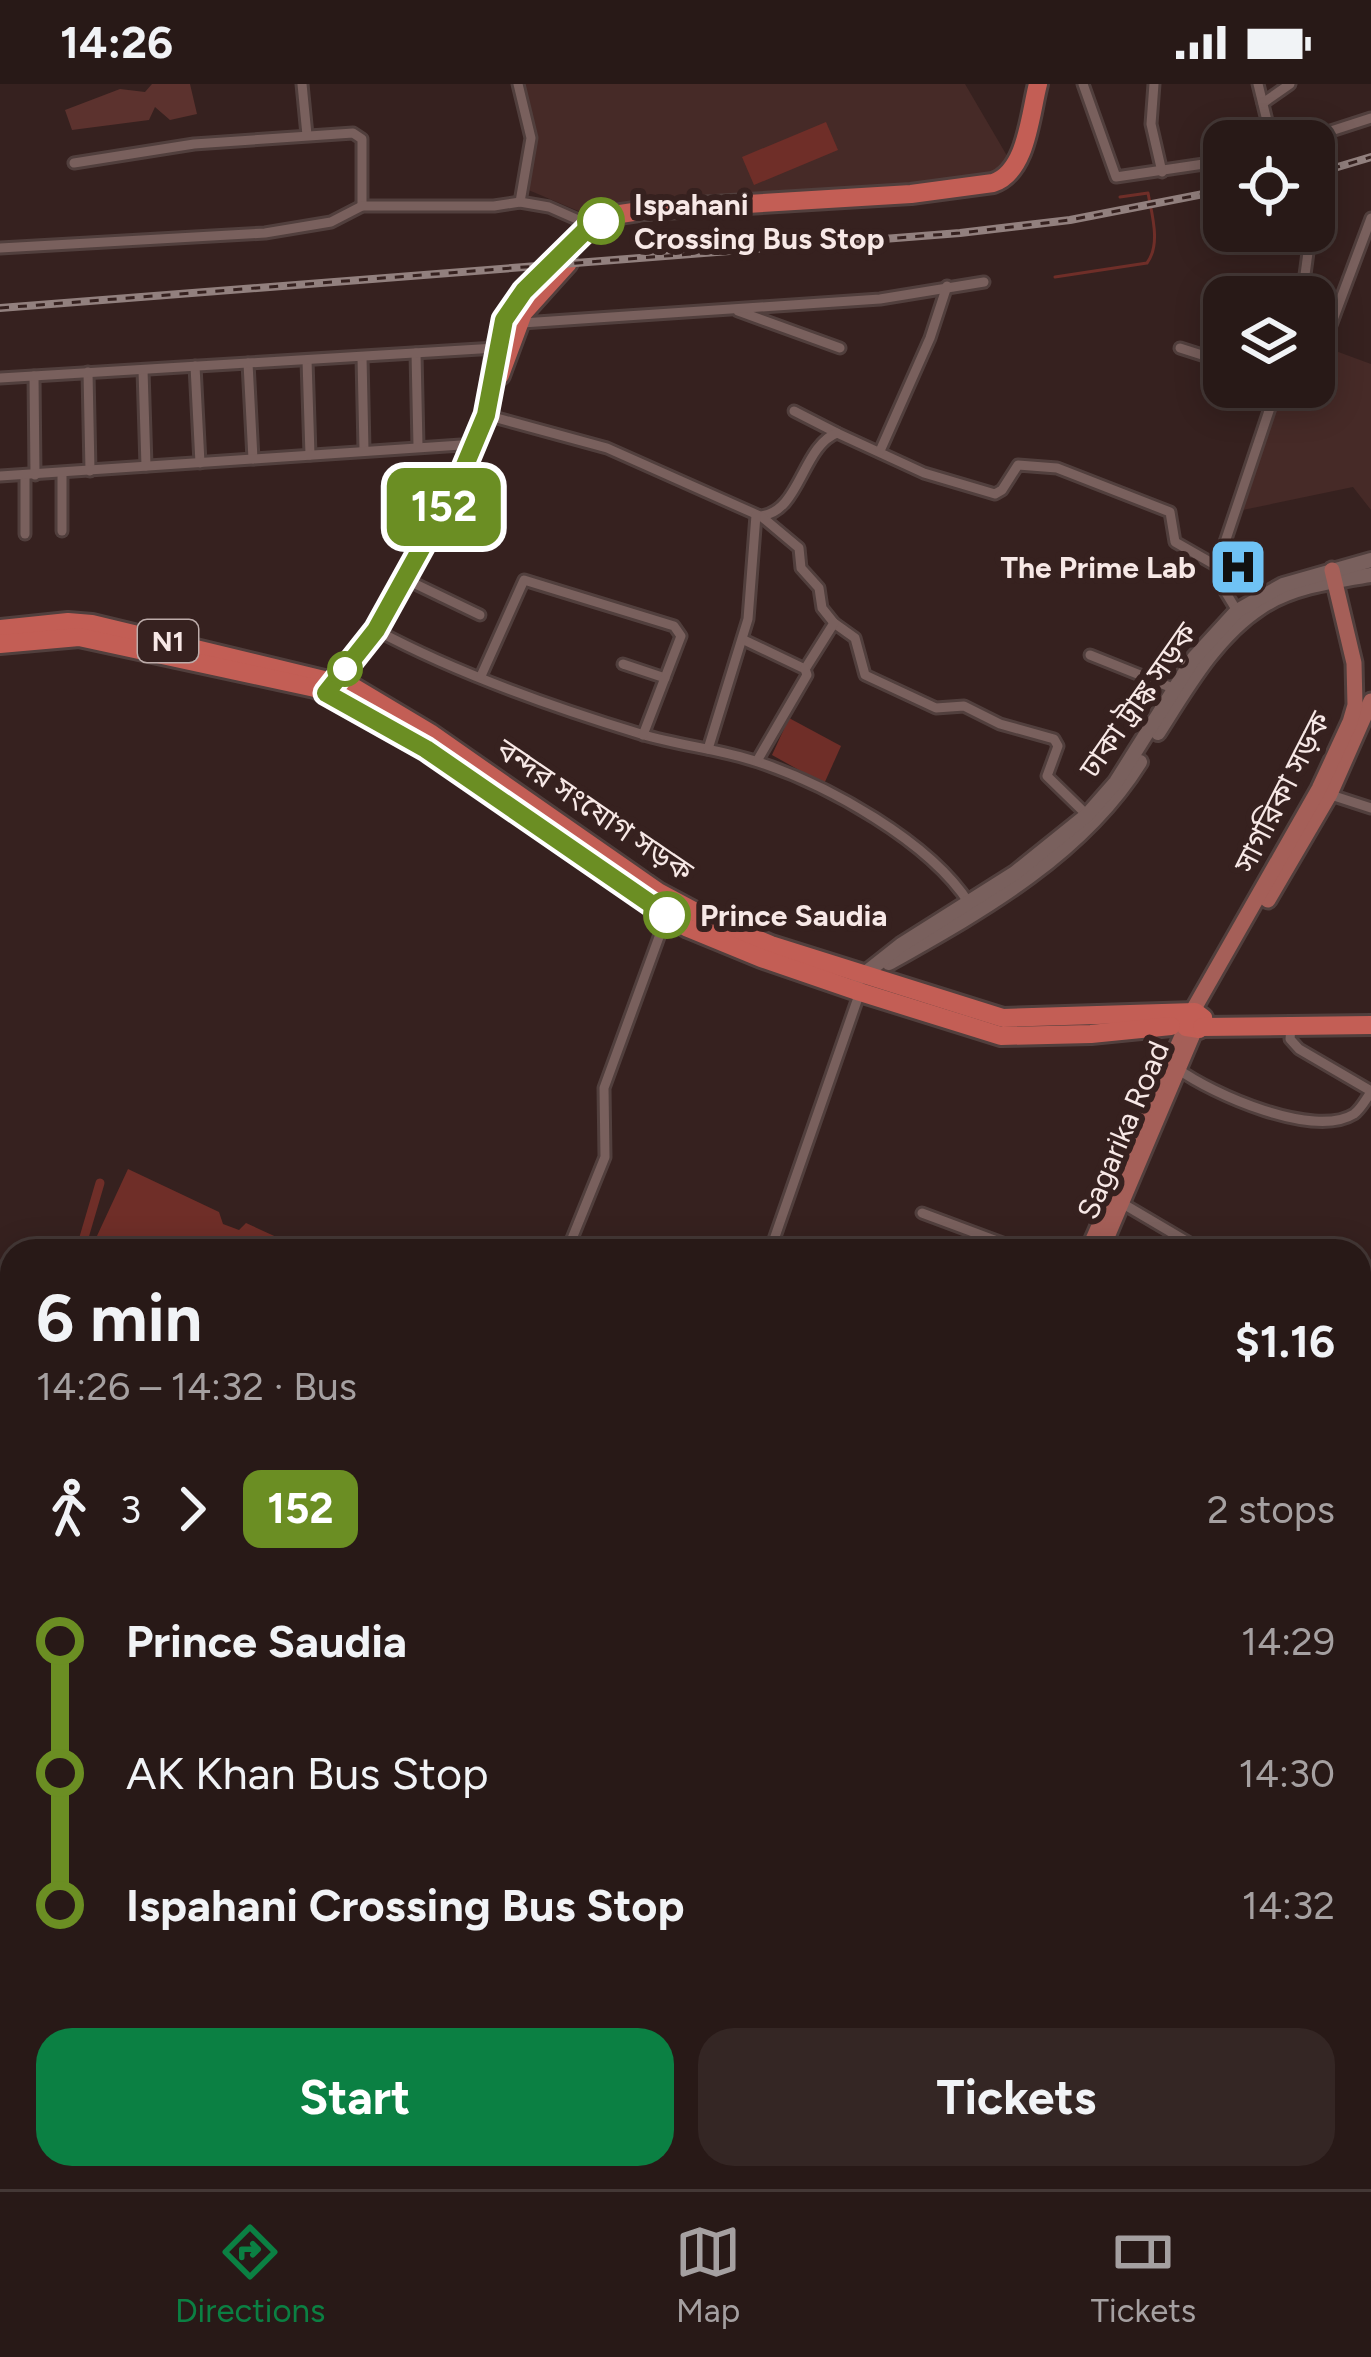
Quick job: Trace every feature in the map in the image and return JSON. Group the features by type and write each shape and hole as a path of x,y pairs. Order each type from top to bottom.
{"highway":[{"path":"487,407 496,348 515,302 620,214 910,194 1003,180 1015,164 1038,84"},
{"path":"330,687 376,630 476,444 517,323 599,228 988,195 1012,184 1026,168 1048,84"},
{"name":"N1","path":"0,629 92,624 330,687"},
{"name":"N1","path":"0,644 79,637 330,687"},
{"name":"বন্দর সংযোগ সড়ক","path":"330,687 367,694 658,892 703,916 1001,1036 1090,1034 1194,1021 1371,1021"},
{"name":"বন্দর সংযোগ সড়ক","path":"330,687 667,915 761,958 860,983"},
{"name":"বন্দর সংযোগ সড়ক","path":"1194,1021 1291,1025 1371,1021"}],"main road":[{"name":"ঢাকা ট্রাঙ্ক সড়ক","path":"860,983 1056,842 1087,814 1116,782 1194,658 1240,616 1371,560"},
{"name":"ঢাকা ট্রাঙ্ক সড়ক","path":"1333,576 1371,575"},
{"name":"সাগরিকা সড়ক","path":"1324,792 1354,705 1354,663 1333,576"},
{"name":"ঢাকা ট্রাঙ্ক সড়ক","path":"860,983 1024,880 1094,823 1240,616"},
{"name":"সাগরিকা সড়ক","path":"1094,1239 1194,1021 1371,701"},
{"name":"Sagarika Road","path":"1105,1239 1116,1199"}],"street":[{"path":"302,84 308,135"},
{"path":"518,84 531,138 520,202"},
{"path":"1083,84 1111,172 1122,178 1203,165"},
{"path":"1154,84 1150,124 1162,172"},
{"path":"1258,84 1267,120"},
{"path":"1263,103 1290,84"},
{"path":"1335,130 1371,118"},
{"path":"74,163 194,144 359,135 362,206"},
{"path":"0,248 265,232 332,222 362,206 520,202 549,206 599,228"},
{"path":"1335,312 1371,218"},
{"path":"1355,254 1371,260"},
{"path":"517,323 880,299 985,282"},
{"path":"880,451 930,338 947,286"},
{"path":"734,310 840,348"},
{"path":"0,378 496,348"},
{"path":"1180,348 1203,355"},
{"path":"416,353 418,446"},
{"path":"362,357 364,450"},
{"path":"307,360 310,455"},
{"path":"248,363 254,460"},
{"path":"195,366 200,464"},
{"path":"143,370 146,466"},
{"path":"88,372 90,472"},
{"path":"25,534 34,376"},
{"path":"487,407 607,448 758,515 799,548 801,568 820,588 822,608 854,638 865,676 936,708 964,706 1000,724 1054,739 1058,746 1046,776 1087,814"},
{"path":"1240,616 1220,583 1217,566 1270,408"},
{"path":"794,411 924,472 995,494 1003,490 1018,465 1057,468 1170,512 1178,547 1217,566"},
{"path":"758,515 779,509 824,439 837,433"},
{"path":"0,476 476,444"},
{"path":"62,473 62,532"},
{"path":"708,749 744,640 758,515"},
{"path":"405,579 480,616"},
{"path":"481,676 519,584 527,580 680,629 643,735"},
{"path":"757,761 834,623"},
{"path":"376,630 481,676 643,735 757,761 904,837 955,880 969,903"},
{"path":"744,640 806,669"},
{"path":"1090,655 1175,689"},
{"path":"623,664 665,678"},
{"path":"1324,792 1371,808"},
{"path":"571,1239 605,1157 604,1088 667,915"},
{"path":"774,1239 860,983"},
{"path":"1173,1067 1195,1082 1308,1122 1356,1113 1371,1091 1299,1049 1290,1039 1291,1025"},
{"path":"1116,1199 1183,1239"},
{"path":"922,1213 992,1239"}],"shaded area":[{"path":"152,84 190,84 197,114 170,120 155,107 149,120 72,130 65,110 120,89 145,92"},
{"path":"520,84 965,84 1013,166 987,178 926,188 583,213 526,189 537,136"},
{"path":"826,122 838,150 754,185 742,157"},
{"path":"1335,351 1371,364 1371,510 1353,487 1238,511 1275,408 1335,408"},
{"path":"789,718 841,746 824,784 772,755"},
{"path":"128,1169 219,1212 223,1224 239,1230 246,1223 281,1239 96,1239"}],"waterway":[{"path":"1055,277 1147,263 1155,238 1148,193 1120,197"},
{"path":"84,1239 100,1183"}],"railway":[{"path":"1335,168 1371,157"},
{"path":"0,308 960,233 1070,220 1203,194"}],"bus line":[{"name":"152","path":"601,221 592,224 524,291 504,320 486,415 458,482 376,630 326,693 426,749 667,915"}],"place":[{"name":"Ispahani Crossing Bus Stop","path":"601,221"},
{"name":"The Prime Lab","path":"1238,567"},
{"name":"Prince Saudia","path":"667,915"}]}
